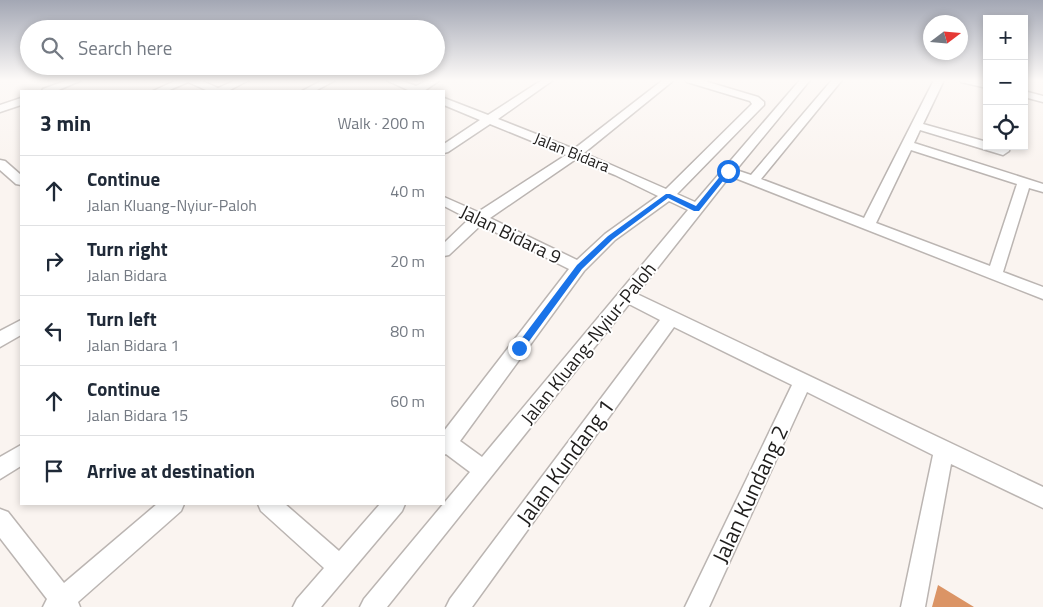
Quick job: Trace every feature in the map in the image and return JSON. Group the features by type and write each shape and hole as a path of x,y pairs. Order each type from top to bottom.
{"street":[{"name":"Jalan Bidara","path":"461,108 620,172 697,209"},
{"path":"445,148 506,108"},
{"path":"445,250 479,218 575,154 633,108"},
{"path":"484,470 445,443 579,267 610,237 668,195 755,108"},
{"name":"Jalan Kluang-Nyiur-Paloh","path":"372,607 728,171 797,108"},
{"path":"753,181 799,108"},
{"path":"867,226 926,108"},
{"path":"918,126 983,143"},
{"path":"908,145 1043,188"},
{"path":"998,174 1004,150"},
{"path":"0,164 20,179"},
{"path":"728,171 1043,293"},
{"path":"995,274 1024,182"},
{"name":"Jalan Bidara 9","path":"445,201 579,267"},
{"path":"626,296 1043,498"},
{"name":"Jalan Kundang 1","path":"458,607 672,317"},
{"path":"1,338 20,328"},
{"name":"Jalan Kundang 2","path":"697,607 803,382"},
{"path":"913,607 944,449"},
{"path":"0,469 20,455"},
{"path":"0,520 62,605 172,505"},
{"path":"270,505 340,567"},
{"path":"305,607 393,505"}],"shaded area":[{"path":"938,585 974,607 932,607"}],"route":[{"path":"519,348 579,267 610,237 668,195 697,209 728,171"}]}
